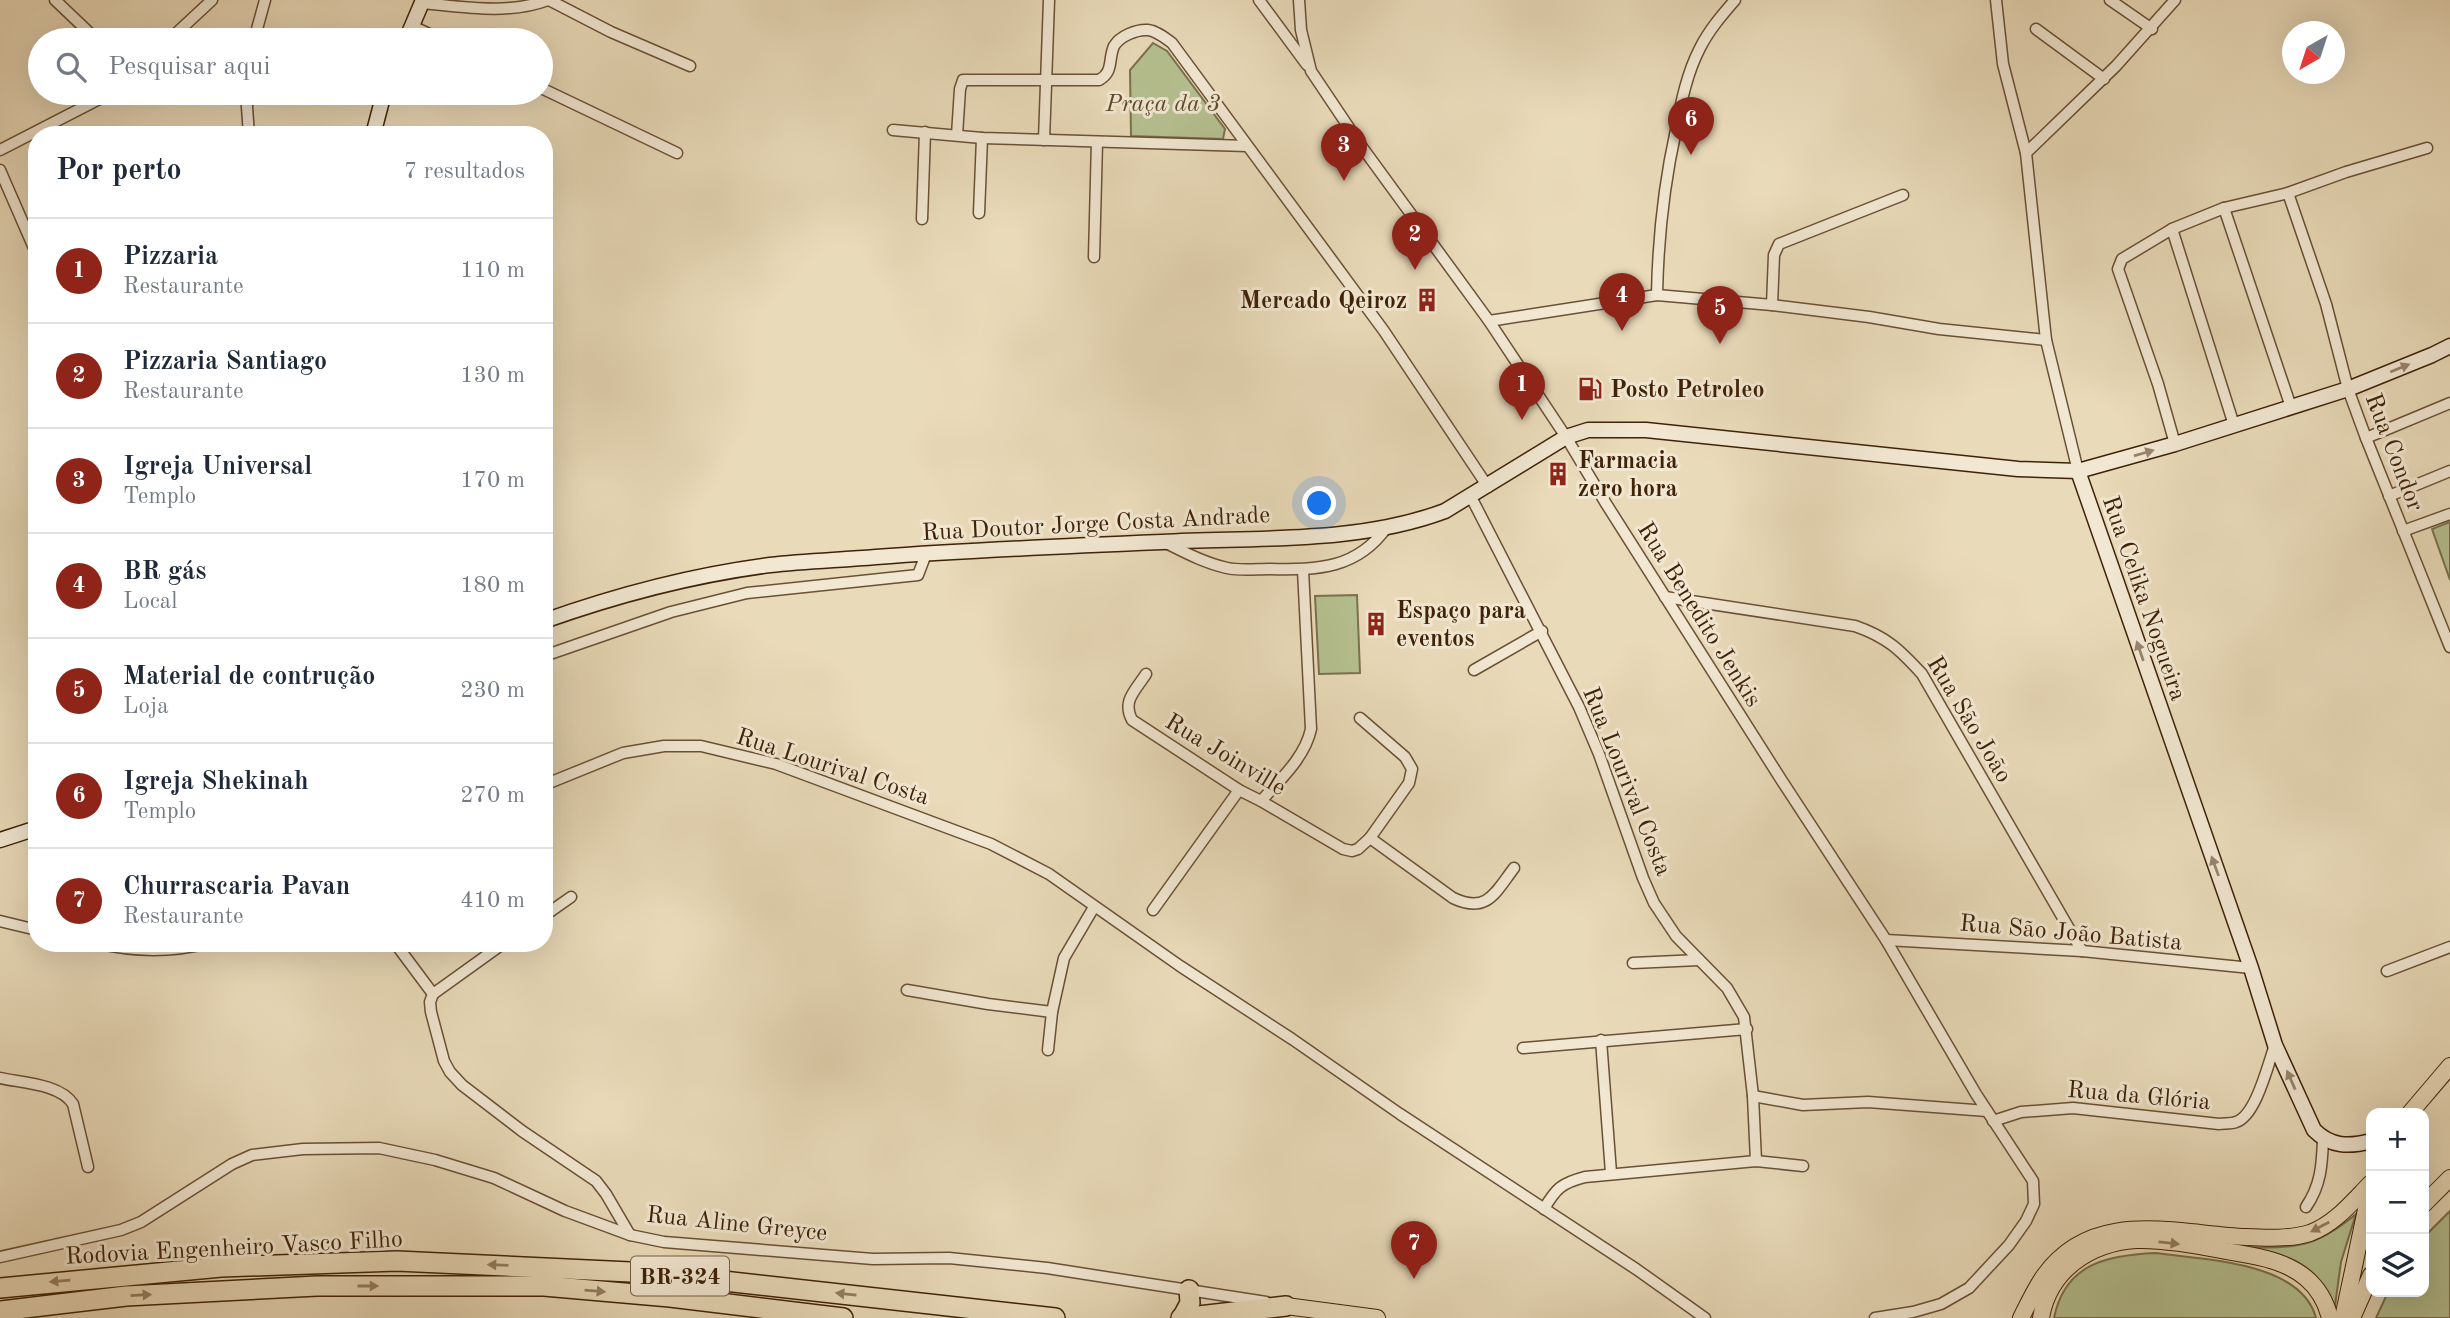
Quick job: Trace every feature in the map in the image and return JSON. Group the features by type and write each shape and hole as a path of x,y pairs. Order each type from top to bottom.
{"highway":[{"name":"Rodovia Engenheiro Vasco Filho","path":"0,1288 221,1267 397,1261 652,1273 1055,1318"},
{"name":"Rodovia Engenheiro Vasco Filho","path":"0,1311 126,1296 317,1286 530,1286 670,1297 843,1318"},
{"path":"1182,1318 1190,1303 1189,1290"},
{"path":"1182,1318 1286,1306"}],"main road":[{"path":"412,26 422,2"},
{"path":"375,126 381,105"},
{"name":"Rua Doutor Jorge Costa Andrade","path":"553,618 606,599 691,579 771,565 926,554 1296,536 1387,527 1424,519 1445,511 1566,437 1588,430 1646,430 2018,469 2078,471 2175,444 2348,389 2450,346"},
{"name":"Rua Celika Nogueira","path":"2078,471 2251,968 2275,1045 2314,1130 2323,1140"},
{"path":"0,839 28,831"},
{"path":"2414,1108 2450,1066"},
{"path":"2323,1140 2347,1145 2366,1142"},
{"path":"2429,1199 2450,1178"},
{"path":"2021,1318 2044,1275 2058,1259 2095,1236 2137,1228 2254,1238 2308,1234 2327,1225 2366,1189"},
{"path":"2343,1318 2366,1208"},
{"path":"2041,1318 2051,1287 2063,1271 2099,1248 2138,1240 2204,1247 2271,1259 2287,1265 2305,1276 2316,1288 2326,1303 2330,1318"},
{"path":"2352,1318 2366,1286"},
{"name":"Rua Aline Greyce","path":"1286,1306 1377,1318"}],"street":[{"path":"55,0 84,28"},
{"path":"182,28 212,0"},
{"path":"257,28 265,0"},
{"path":"422,2 490,9 519,8 549,0 690,66"},
{"path":"1044,140 1049,0"},
{"path":"1259,0 1311,71"},
{"name":"Rua Benedito Jenkis","path":"1299,0 1300,30 1311,71 1362,147 1489,321 1566,437 1782,781 1886,940 1990,1116 2033,1181 2034,1204 2026,1221 2009,1245 1969,1287 1941,1304 1875,1318"},
{"path":"1657,295 1662,217 1670,158 1688,77 1700,49 1735,0"},
{"name":"Rua Celika Nogueira","path":"1996,0 2003,64 2026,153 2046,340 2078,471"},
{"path":"2110,0 2152,29"},
{"path":"2026,153 2104,79 2152,29 2175,0"},
{"path":"412,26 416,28"},
{"path":"2036,29 2104,79"},
{"path":"957,135 963,80 1099,79 1106,76 1114,47 1127,34 1148,30 1160,34 1172,43 1384,331 1488,486"},
{"path":"553,94 677,153"},
{"path":"47,126 88,105"},
{"path":"247,105 248,126"},
{"path":"892,130 982,138 1247,146"},
{"path":"922,219 925,132"},
{"path":"0,150 28,136"},
{"path":"979,213 982,138"},
{"path":"1094,257 1097,142"},
{"path":"2175,444 2158,384 2118,269 2122,259 2172,229 2224,208 2288,193 2346,172 2427,148"},
{"path":"0,170 28,234"},
{"name":"Rua Condor","path":"2288,193 2326,304 2348,389 2403,531 2445,622 2450,647"},
{"path":"1772,305 1774,255 1779,244 1903,195"},
{"path":"2224,208 2291,407"},
{"path":"2172,229 2234,425"},
{"path":"1489,321 1657,295 1772,305 1869,317 1939,330 2046,340"},
{"path":"2366,438 2450,403"},
{"path":"2389,496 2450,471"},
{"name":"Rua Lourival Costa","path":"1471,497 1542,631 1599,754 1654,902 1676,936 1733,995 1744,1017 1753,1096 1756,1161"},
{"path":"2403,531 2450,514"},
{"path":"1164,542 1205,562 1230,569 1303,570 1347,562 1370,547 1387,527"},
{"path":"553,653 671,612 747,593 918,575 926,554"},
{"path":"1261,801 1298,758 1308,743 1311,729 1303,570"},
{"name":"Rua São João","path":"1665,597 1855,626 1877,634 1897,647 1922,674 2082,950"},
{"path":"1474,670 1542,631"},
{"name":"Rua Joinville","path":"1146,674 1129,699 1127,711 1132,720 1239,790 1343,849 1358,849 1370,838"},
{"path":"1360,718 1405,757 1412,769 1409,783 1370,838 1453,898 1467,905 1479,905 1491,898 1514,868"},
{"name":"Rua Lourival Costa","path":"553,781 623,753 664,746 701,746 776,764 991,844 1049,874 1399,1114 1705,1318"},
{"path":"1153,910 1239,790"},
{"path":"553,910 571,897"},
{"path":"1048,1050 1052,1012 1064,958 1094,907"},
{"path":"0,921 28,928"},
{"name":"Rua São João Batista","path":"1886,940 2082,950 2251,968"},
{"path":"2387,971 2450,947"},
{"path":"402,952 433,994"},
{"path":"488,952 433,994 431,1012 444,1061 462,1085 522,1131 572,1162 596,1181 630,1235"},
{"path":"1633,963 1699,960"},
{"path":"907,990 1052,1012"},
{"path":"1523,1048 1747,1029"},
{"path":"1601,1040 1611,1173"},
{"name":"Rua da Glória","path":"1753,1096 1802,1105 1868,1102 1990,1116 2073,1108 2219,1124 2237,1122 2247,1115 2275,1045"},
{"path":"0,1078 68,1096 74,1104 88,1167"},
{"path":"2305,1207 2315,1194 2320,1180 2323,1140"},
{"name":"Rua Aline Greyce","path":"0,1257 121,1230 141,1222 232,1164 252,1156 303,1149 379,1148 435,1160 494,1178 565,1211 630,1235 664,1242 873,1259 949,1258 1047,1268 1286,1306"},
{"path":"1544,1209 1558,1188 1567,1182 1611,1173 1756,1161 1803,1166"}],"green space":[{"name":"Praça da 3","path":"1153,43 1167,51 1225,129 1223,139 1131,136 1130,70"},
{"path":"2450,522 2450,580 2432,529"},
{"path":"1357,595 1360,673 1319,674 1315,596"},
{"path":"2450,1211 2450,1318 2376,1318 2386,1297 2429,1297 2429,1232"},
{"path":"2356,1214 2341,1262 2334,1313 2320,1282 2304,1266 2284,1256 2240,1247 2289,1246 2315,1241"},
{"path":"2156,1253 2223,1262 2271,1274 2291,1285 2307,1299 2316,1318 2054,1318 2060,1299 2078,1274 2106,1260"}],"place":[{"name":"Igreja Shekinah","path":"1691,155"},
{"name":"Igreja Universal","path":"1344,181"},
{"name":"Pizzaria Santiago","path":"1415,270"},
{"name":"Mercado Qeiroz","path":"1427,300"},
{"name":"BR gás","path":"1622,331"},
{"name":"Material de contrução","path":"1720,344"},
{"name":"Posto Petroleo","path":"1590,389"},
{"name":"Pizzaria","path":"1522,420"},
{"name":"Farmacia zero hora","path":"1558,474"},
{"name":"Espaço para eventos","path":"1376,624"},
{"name":"Churrascaria Pavan","path":"1414,1279"}]}
